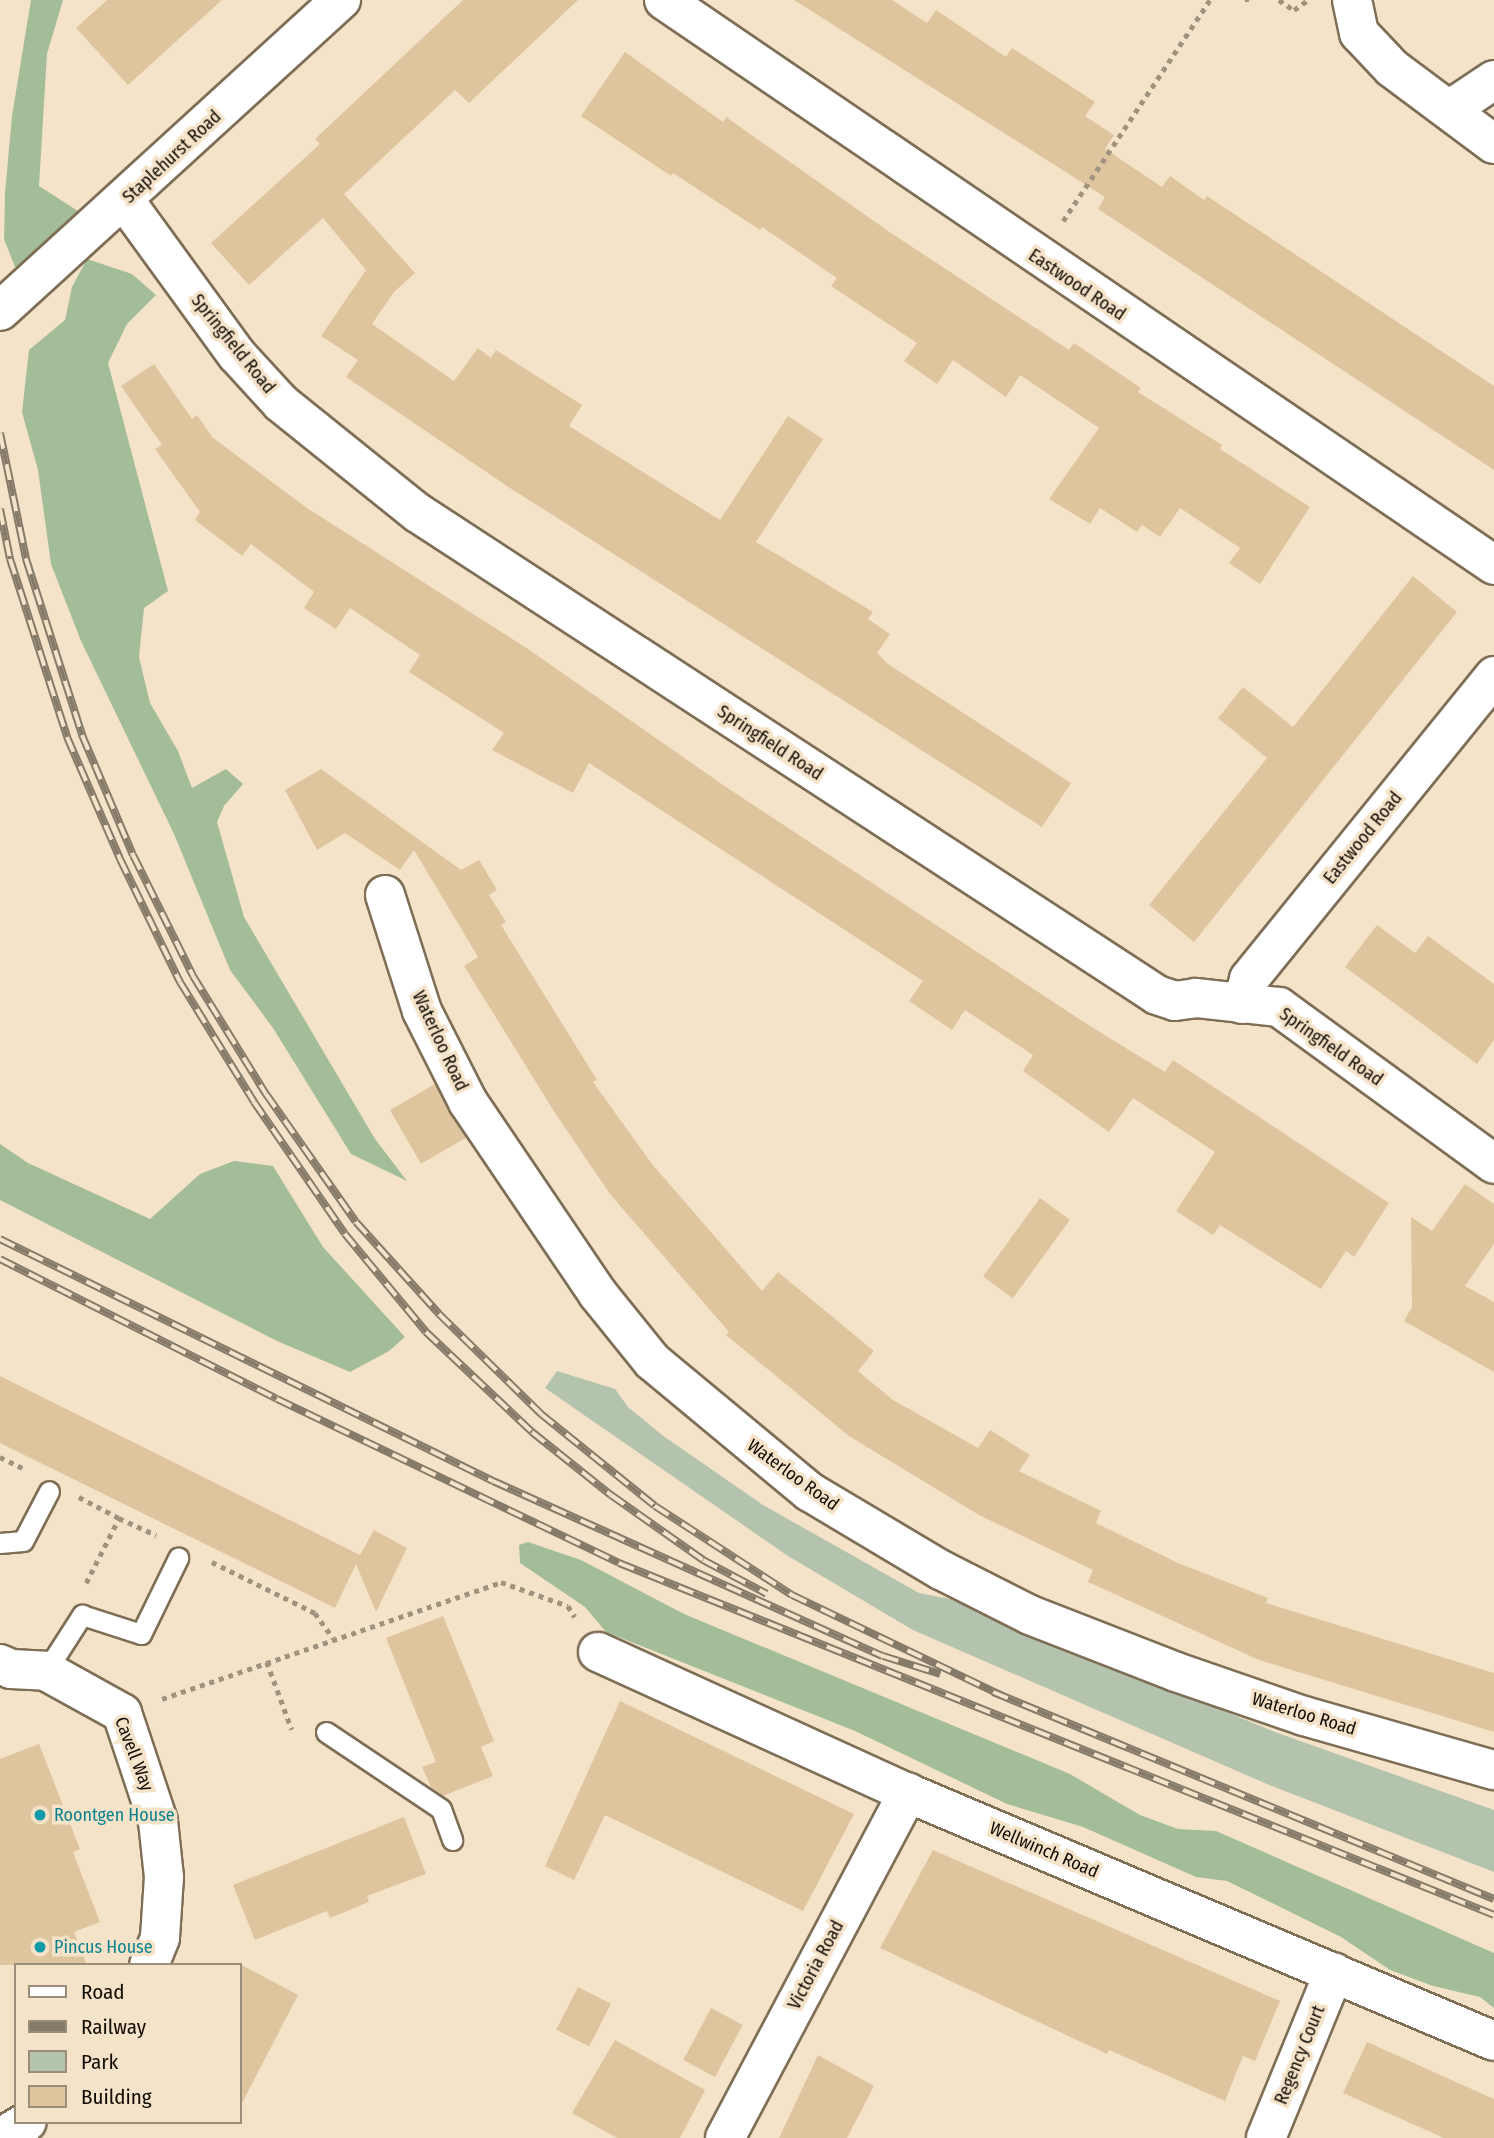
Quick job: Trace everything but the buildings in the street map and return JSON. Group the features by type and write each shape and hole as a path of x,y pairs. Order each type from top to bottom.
{"street":[{"name":"Staplehurst Road","path":"0,311 125,201 341,0"},
{"name":"Eastwood Road","path":"664,0 1038,258 1494,565"},
{"path":"1352,0 1359,33 1392,68 1494,144"},
{"path":"1449,110 1494,80"},
{"name":"Springfield Road","path":"125,201 237,355 281,403 418,513 1157,995 1175,1001 1196,998 1279,1007 1494,1164"},
{"name":"Eastwood Road","path":"1242,1004 1249,979 1494,676"},
{"name":"Waterloo Road","path":"385,895 422,1011 468,1102 598,1294 652,1361 810,1492 941,1570 1030,1615 1278,1707 1494,1770"},
{"name":"Wellwinch Road","path":"598,1652 908,1793 1494,2040"},
{"name":"Cavell Way","path":"0,1664 11,1669 46,1671 122,1713 158,1821 164,1877 160,1938 150,1963"},
{"name":"Victoria Road","path":"725,2138 908,1793"},
{"name":"Regency Court","path":"1266,2138 1334,1972"},
{"path":"0,2138 24,2124"}],"lane":[{"path":"0,1543 23,1541 49,1491"},
{"path":"46,1671 82,1615 141,1634 178,1558"},
{"path":"326,1732 441,1809 452,1840"}],"path":[{"path":"1038,258 1210,0"},
{"path":"1279,0 1294,10 1308,0"},
{"path":"122,1713 501,1582 568,1606 598,1652"},
{"path":"267,1662 296,1743"}],"green space":[{"path":"31,0 63,0 47,54 39,186 78,211 73,240 40,260 15,267 4,239 5,193 12,116"},
{"path":"87,259 132,274 156,295 127,324 108,363 168,591 144,608 139,657 150,703 178,751 192,788 226,769 243,784 224,806 217,822 244,917 375,1139 407,1181 351,1154 273,1028 230,970 174,834 81,641 51,564 38,470 22,412 29,350 65,320 72,287"},
{"path":"0,1144 28,1163 150,1219 200,1174 234,1161 273,1166 323,1247 405,1337 389,1351 350,1372 277,1341 0,1200"},
{"path":"557,1371 615,1389 628,1407 662,1435 763,1505 919,1593 955,1600 1275,1732 1494,1810 1494,1872 1267,1784 913,1630 788,1556 545,1388"},
{"path":"528,1542 581,1560 684,1614 1070,1774 1140,1815 1178,1829 1216,1831 1494,1953 1494,2008 1480,1997 1433,1986 1390,1970 1341,1937 1227,1881 1196,1877 1083,1827 1007,1804 855,1731 606,1632 585,1607 520,1563 519,1545"}],"railway":[{"path":"0,433 26,559 82,735 133,855 193,976 266,1094 356,1222 439,1314 541,1414 655,1506 792,1595 1001,1695"},
{"path":"0,509 10,559 67,737 120,859 180,982 254,1102 345,1234 426,1332 532,1432 611,1495 703,1560 767,1594"},
{"path":"0,1239 493,1481 883,1656 940,1674"},
{"path":"0,1259 277,1399 619,1563 1494,1915"},
{"path":"993,1692 1494,1899"}],"place":[{"name":"Roontgen House","path":"40,1815"},
{"name":"Pincus House","path":"40,1947"}]}
